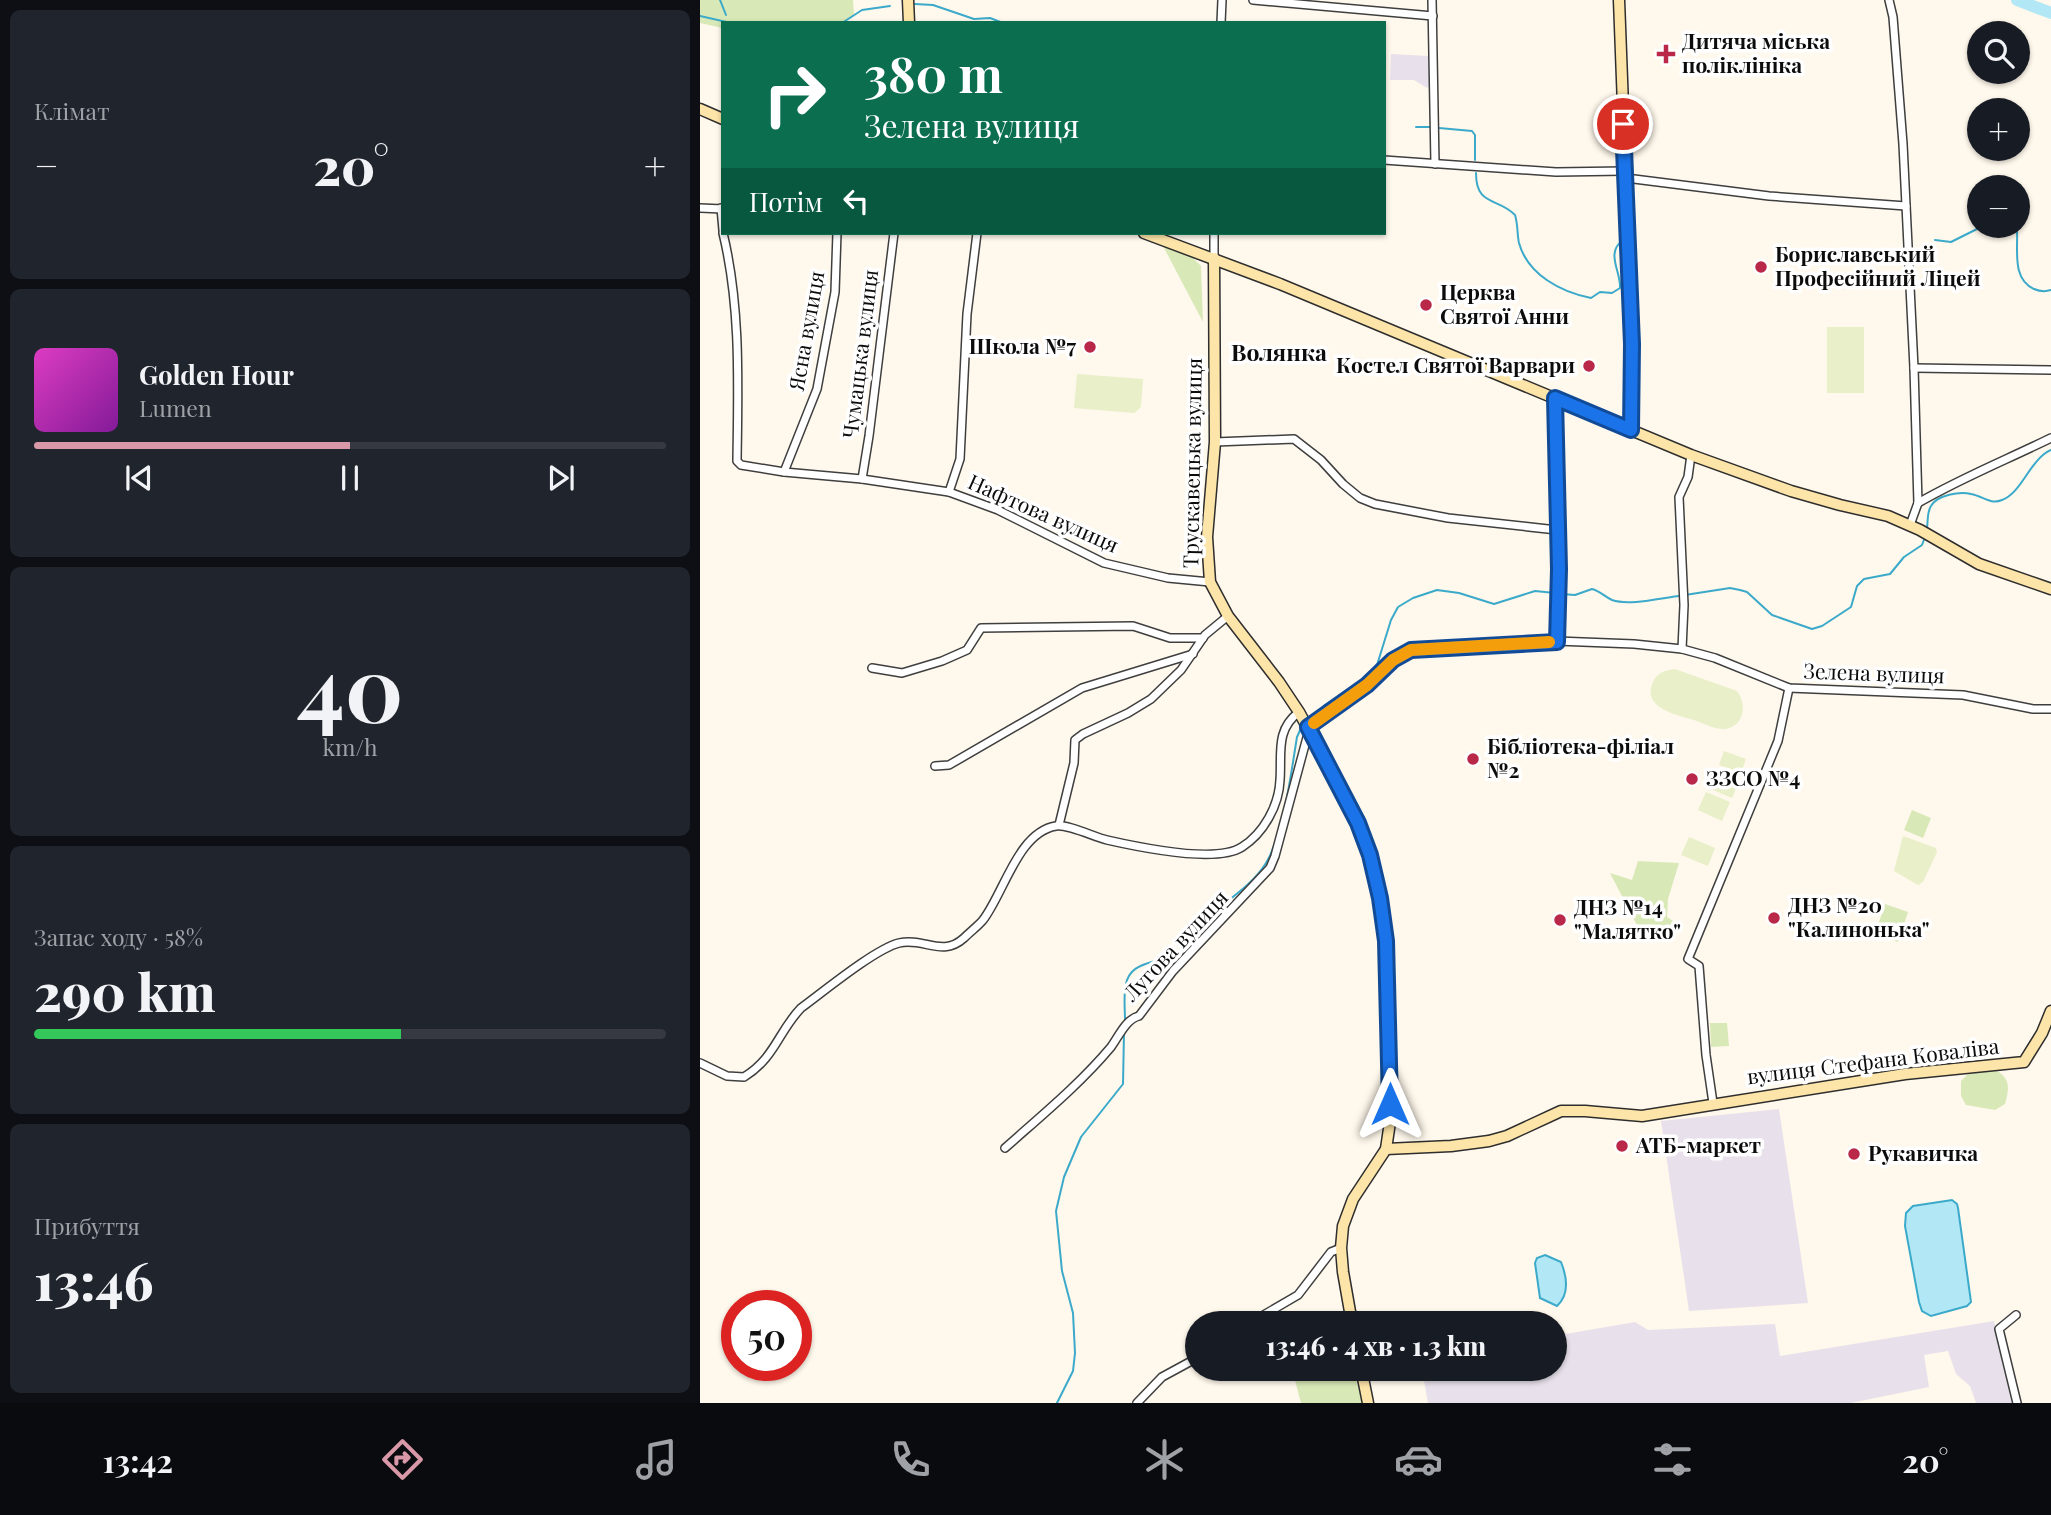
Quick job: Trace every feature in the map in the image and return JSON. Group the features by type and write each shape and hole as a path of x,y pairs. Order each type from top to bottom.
{"street":[{"path":"908,0 909,21"},
{"path":"1221,21 1222,0"},
{"path":"1253,0 1433,16"},
{"path":"1432,0 1435,164"},
{"path":"1619,0 1632,344 1631,430"},
{"path":"1889,0 1893,17 1906,206 1914,368 1915,487 1918,503 1910,525"},
{"path":"700,109 721,118"},
{"path":"1386,160 1626,175 1769,195 1906,206"},
{"path":"700,208 721,209"},
{"name":"Нафтова вулиця","path":"724,235 734,293 738,370 737,461 741,465 949,492 998,510 1104,563 1168,578 1210,582"},
{"name":"Ясна вулиця","path":"784,472 817,389 835,292 837,235"},
{"name":"Чумацька вулиця","path":"862,479 894,235"},
{"path":"949,492 960,459 967,314 977,235"},
{"path":"1150,235 1214,258 1691,455 1791,491 1888,516 1920,530 1979,564 2051,589"},
{"path":"1214,235 1214,258"},
{"name":"Трускавецька вулиця","path":"1214,258 1215,442 1206,537 1210,582 1228,616 1279,682 1305,722 1358,823 1370,855 1386,941 1390,1122 1386,1149 1349,1208 1343,1226 1341,1248 1350,1311"},
{"path":"1914,368 2051,370"},
{"path":"1555,398 1559,588 1557,642"},
{"path":"1918,503 1955,481 2051,438"},
{"path":"1215,442 1294,439 1321,460 1360,498 1375,504 1448,518 1557,530"},
{"path":"1682,649 1684,606 1679,497 1688,477 1691,455"},
{"path":"700,1063 727,1076 744,1077 766,1060 793,1016 802,1007 885,948 908,942 943,948 953,946 983,919 1028,842 1046,829 1059,825 1074,763 1075,740 1151,699 1194,654 1203,638 1228,616"},
{"path":"872,668 902,673 942,661 965,652 979,630 985,628 1133,626 1170,638 1203,638"},
{"name":"Зелена вулиця","path":"1305,722 1367,685 1393,660 1411,650 1557,642 1634,643 1682,649 1715,658 1789,688 1963,695 2033,709 2051,709"},
{"path":"935,766 949,765 1082,688 1194,654"},
{"path":"1713,1103 1699,966 1688,959 1778,741 1789,688"},
{"name":"Лугова вулиця","path":"1005,1148 1111,1047 1132,1018 1139,1016 1173,971 1255,887 1270,868 1305,722 1289,720 1279,752 1281,778 1272,812 1255,836 1234,851 1217,855 1196,854 1107,840 1059,825"},
{"name":"вулиця Стефана Коваліва","path":"1386,1149 1489,1141 1507,1136 1561,1111 1642,1116 1905,1074 2024,1062 2042,1033 2051,1011"},
{"path":"1271,1311 1298,1295 1331,1252 1341,1248"},
{"path":"2016,1315 1999,1329 2017,1403"},
{"path":"1137,1403 1162,1377 1185,1365"},
{"path":"1364,1381 1368,1403"}],"shaded area":[{"path":"1391,54 1429,56 1430,85 1427,88 1414,80 1390,80"},
{"path":"1779,1109 1808,1303 1689,1311 1661,1121"},
{"path":"1994,1321 2016,1403 1976,1403 1970,1386 1956,1374 1948,1351 1924,1355 1929,1387 1851,1403 1428,1403 1424,1381 1567,1381 1567,1334 1635,1322 1648,1330 1775,1324 1780,1356"}],"green space":[{"path":"700,0 853,0 854,16 847,21 721,21 721,28 700,23"},
{"path":"1163,246 1192,257 1201,266 1203,322"},
{"path":"1827,327 1864,327 1864,393 1827,393"},
{"path":"1077,374 1143,379 1141,407 1134,413 1074,408"},
{"path":"1675,669 1737,691 1743,708 1737,724 1725,729 1717,728 1670,713 1656,704 1651,691 1653,682 1662,672"},
{"path":"1724,751 1746,759 1741,773 1719,765"},
{"path":"1716,769 1740,779 1732,798 1708,788"},
{"path":"1706,792 1730,802 1722,821 1698,810"},
{"path":"1912,810 1931,818 1923,838 1904,830"},
{"path":"1903,836 1936,848 1937,852 1923,882 1918,885 1894,871"},
{"path":"1689,837 1715,848 1708,866 1681,855"},
{"path":"1638,861 1679,863 1668,899 1667,917 1673,921 1666,940 1660,940 1639,929 1610,873 1632,880"},
{"path":"1885,904 1908,912 1898,942 1875,934"},
{"path":"1710,1023 1727,1023 1729,1046 1711,1047"},
{"path":"1996,1070 2008,1085 2005,1104 1995,1110 1966,1105 1961,1096 1961,1081 1968,1074"},
{"path":"1295,1381 1357,1381 1362,1403 1301,1403"}],"water":[{"path":"1952,1200 1958,1208 1971,1302 1967,1306 1931,1316 1922,1311 1919,1302 1905,1226 1906,1213 1913,1206"},
{"path":"1545,1255 1561,1262 1565,1274 1566,1291 1557,1306 1540,1298 1535,1263 1537,1258"}],"waterway":[{"path":"720,0 726,15"},
{"path":"2017,0 2051,13"},
{"path":"915,4 933,5 974,19 990,18 998,21"},
{"path":"845,21 862,10 890,6"},
{"path":"700,16 722,21"},
{"path":"1416,127 1430,127"},
{"path":"1439,128 1472,131 1475,135 1475,160"},
{"path":"1476,173 1477,184 1484,196 1515,215 1519,243 1530,264 1557,286 1591,298 1600,292 1612,293 1620,288 1614,256 1623,240"},
{"path":"1935,240 1951,242 1967,234"},
{"path":"2017,238 2018,264 2022,279 2034,289 2051,290"},
{"path":"1927,528 1930,508 1938,499 1966,493 1986,500 2002,500 2015,491 2037,461 2051,450"},
{"path":"1685,595 1730,588 1740,590 1747,592 1772,615 1812,629 1822,626 1851,607 1857,586 1864,579 1890,574 1904,557 1922,545 1925,537"},
{"path":"1561,594 1575,595 1592,589 1619,602 1679,596"},
{"path":"1309,720 1325,705 1365,678 1377,665 1391,620 1398,607 1413,598 1437,590 1459,593 1494,604 1535,591 1555,593"},
{"path":"1125,1020 1125,989 1131,973 1140,966 1170,957 1180,950 1207,918 1246,886 1266,863 1278,836 1297,737 1302,726"},
{"path":"1057,1403 1073,1371 1075,1353 1073,1313 1062,1271 1056,1211 1064,1177 1081,1137 1123,1084 1124,1033"}],"slow traffic":[{"path":"1314,723 1355,695 1400,654 1411,650 1549,642"}],"place":[{"name":"Дитяча міська поліклініка","path":"1666,54"},
{"name":"Бориславський Професійний Ліцей","path":"1761,267"},
{"name":"Церква Святої Анни","path":"1426,305"},
{"name":"Школа №7","path":"1090,347"},
{"name":"Костел Святої Варвари","path":"1589,366"},
{"name":"Бібліотека-філіал №2","path":"1473,759"},
{"name":"ЗЗСО №4","path":"1692,779"},
{"name":"ДНЗ №20 \"Калинонька\"","path":"1774,918"},
{"name":"ДНЗ №14 \"Малятко\"","path":"1560,920"},
{"name":"АТБ-маркет","path":"1622,1146"},
{"name":"Рукавичка","path":"1854,1154"}],"district":[{"name":"Волянка","path":"1279,353"}],"route":[{"path":"1390,1104 1386,941 1380,898 1370,855 1358,823 1308,727 1355,695 1400,654 1411,650 1557,642 1559,569 1555,398 1631,430 1632,344 1623,124"}]}
